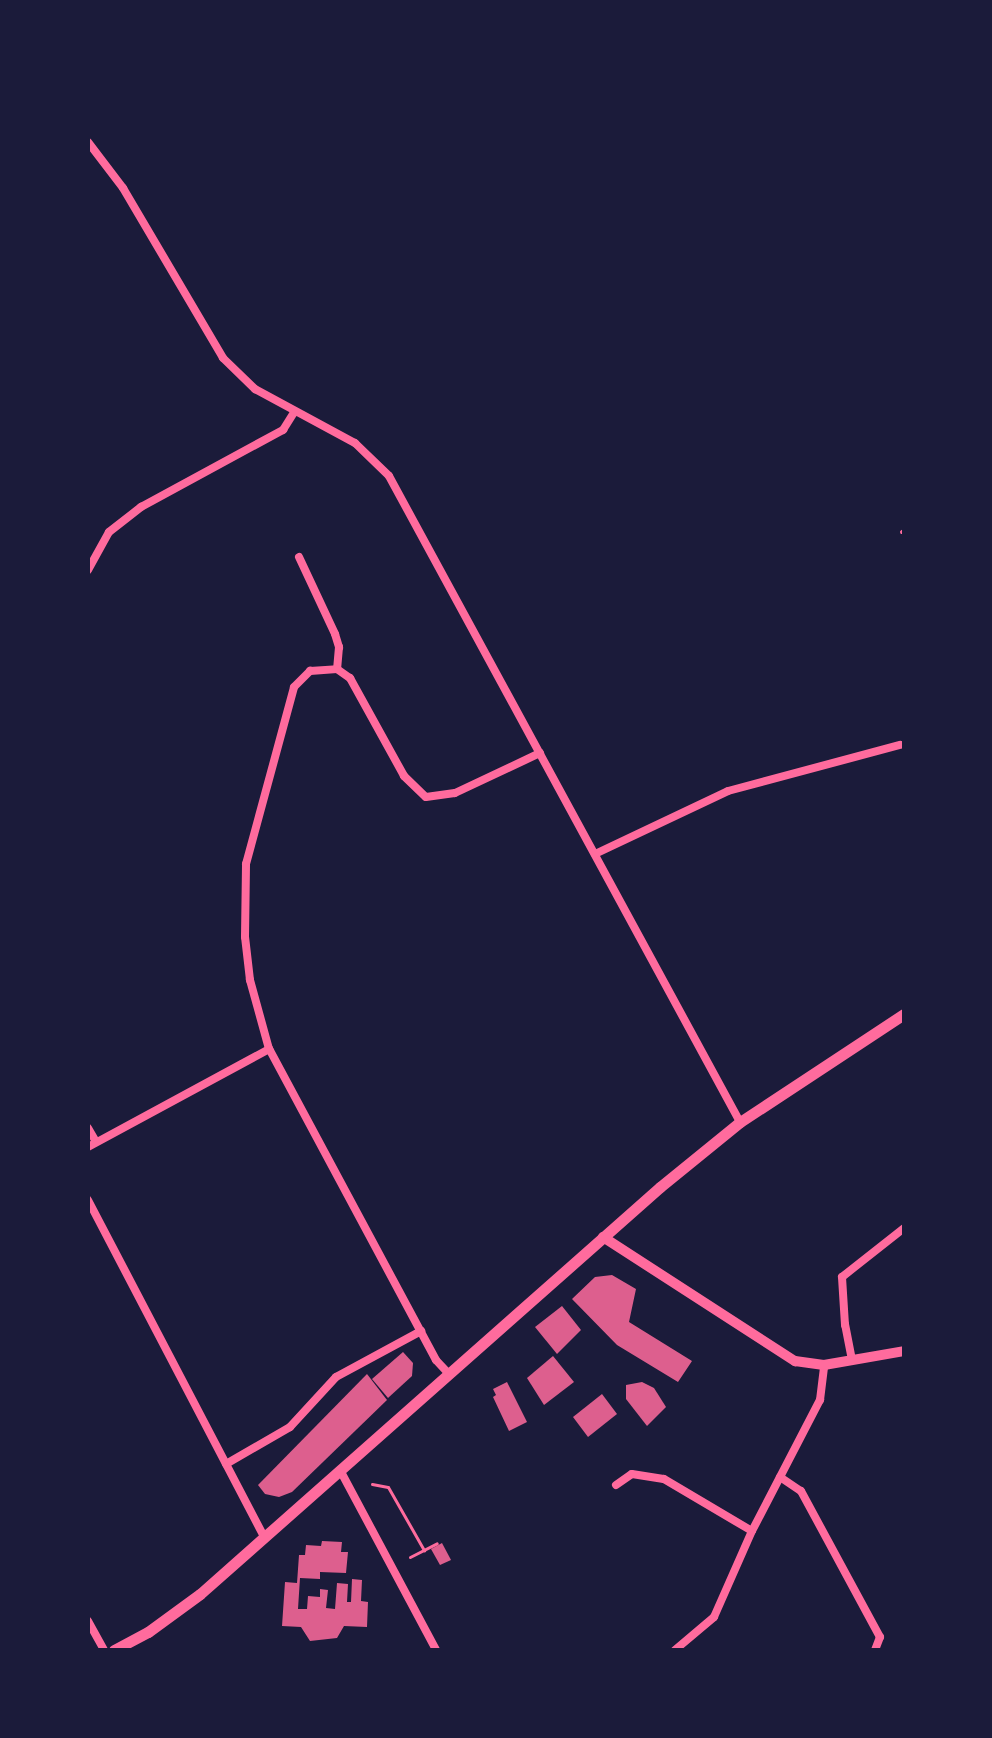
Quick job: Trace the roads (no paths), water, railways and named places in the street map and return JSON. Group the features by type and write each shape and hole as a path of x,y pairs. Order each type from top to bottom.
{"main road":[{"path":"114,1650 148,1632 200,1594 603,1237 740,1122 904,1014"}],"street":[{"path":"88,142 123,188 223,358 255,389 355,443 389,476 740,1122"},
{"path":"88,570 109,532 141,507 283,430 295,411"},
{"path":"299,557 335,634 339,647 337,669"},
{"path":"449,1374 421,1331 269,1049 250,980 245,937 246,864 294,687 310,671 337,669 360,690 404,776 426,797 455,793 540,753"},
{"path":"595,854 728,791 900,745"},
{"path":"88,1128 92,1145 269,1049"},
{"path":"88,1200 264,1536"},
{"path":"852,1360 845,1325 842,1277 904,1228"},
{"path":"603,1237 795,1361 824,1365 904,1351"},
{"path":"226,1464 290,1427 336,1377 421,1331"},
{"path":"675,1650 714,1617 752,1531 820,1400 824,1365"},
{"path":"340,1470 436,1650"},
{"path":"616,1485 632,1474 664,1479 752,1531"},
{"path":"780,1477 801,1491 880,1637 875,1650"},
{"path":"88,1621 104,1650"}]}
